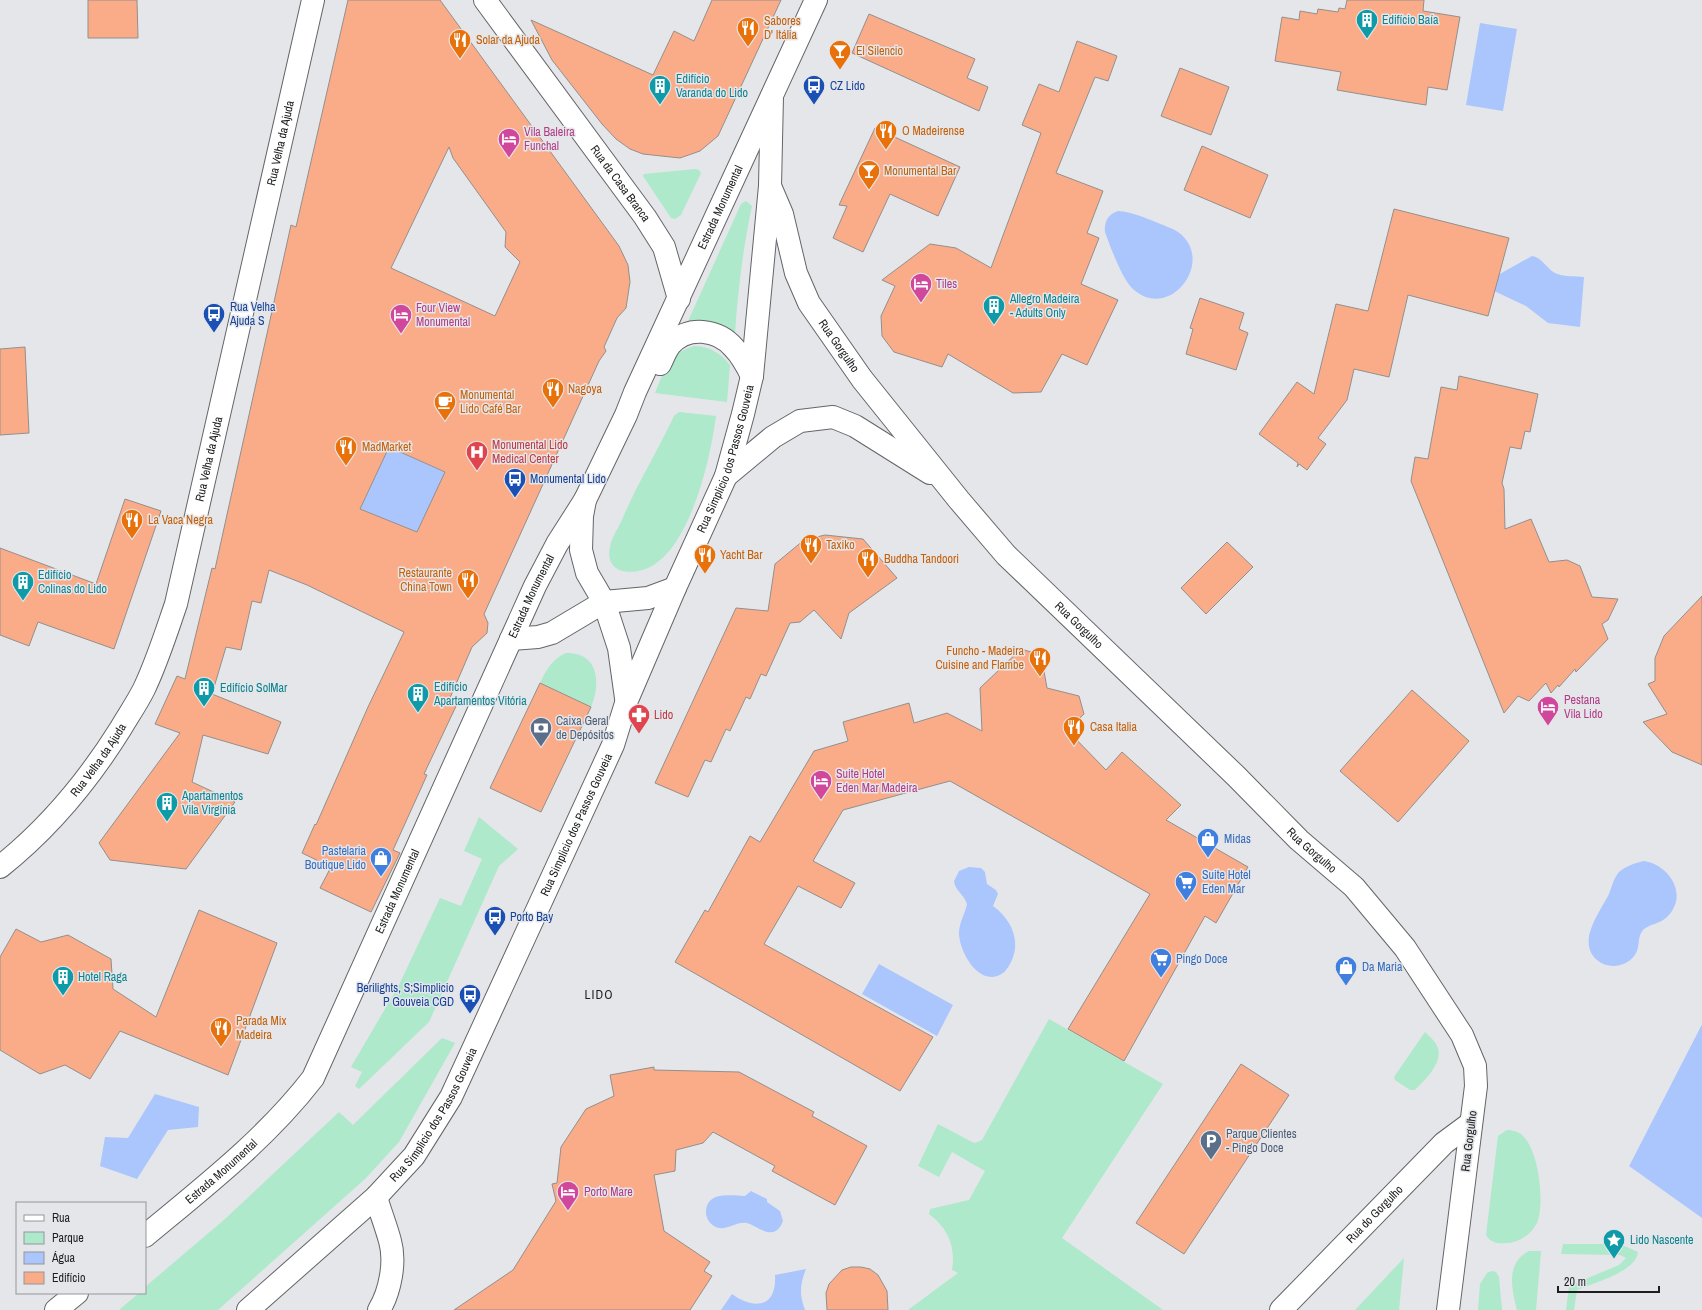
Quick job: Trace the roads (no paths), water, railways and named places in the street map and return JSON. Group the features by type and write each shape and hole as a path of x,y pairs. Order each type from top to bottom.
{"street":[{"name":"Rua Velha da Ajuda","path":"0,867 38,834 89,776 128,717 143,691 155,664 179,590 313,0"},
{"name":"Rua da Casa Branca","path":"485,0 645,217 664,247 679,299"},
{"name":"Estrada Monumental","path":"146,1235 252,1144 297,1099 312,1078 511,638 556,544 585,500 626,415 635,392 816,0"},
{"name":"Rua Simplicio dos Passos Gouveia","path":"248,1310 376,1197 414,1156 451,1097 613,745 627,700 675,588 726,476 752,376 770,186 772,96"},
{"name":"Rua Gorgulho","path":"770,186 782,214 796,273 809,303 862,379 946,484 1006,555 1236,776 1299,840 1354,887 1405,948 1462,1035 1475,1066 1476,1086 1448,1310"},
{"name":"Estrada Monumental","path":"626,415 643,395 670,345 683,334 700,330 718,336 733,346 743,358 752,376"},
{"name":"Rua Gorgulho","path":"726,476 773,437 800,421 833,417 855,426 946,484"},
{"name":"Estrada Monumental","path":"585,500 582,516 581,550 587,572 604,602 619,648 627,700"},
{"path":"511,638 538,637 552,633 604,602 648,598 675,588"},
{"name":"Rua do Gorgulho","path":"1281,1310 1444,1143 1471,1123"},
{"path":"376,1197 390,1241 391,1266 390,1285 379,1310"},
{"path":"56,1310 76,1294"}],"water":[{"path":"1480,23 1517,29 1503,111 1466,105"},
{"path":"1118,211 1139,216 1173,229 1178,232 1189,244 1193,258 1190,272 1183,285 1172,294 1159,299 1145,297 1131,287 1123,276 1105,232 1107,219 1109,216"},
{"path":"1532,256 1542,261 1555,273 1566,276 1584,277 1580,327 1548,323 1526,306 1494,291 1498,275"},
{"path":"389,447 451,475 417,532 360,509"},
{"path":"1644,861 1662,868 1674,883 1676,900 1673,909 1667,917 1643,930 1633,958 1618,966 1607,965 1597,960 1591,953 1589,936 1592,927 1609,894 1615,877 1625,868"},
{"path":"969,867 981,868 985,872 987,884 996,890 998,894 993,906 1009,923 1014,937 1015,944 1012,960 1003,973 995,977 986,976 972,966 960,941 959,929 967,904 956,887 954,881 959,871"},
{"path":"879,964 953,1005 937,1036 862,994"},
{"path":"1702,1024 1702,1218 1629,1166"},
{"path":"155,1094 199,1107 198,1127 168,1130 137,1179 100,1166 105,1137 128,1138"},
{"path":"751,1191 767,1199 767,1202 780,1211 783,1221 776,1231 766,1232 747,1223 726,1228 718,1228 710,1222 706,1213 707,1206 710,1201 727,1195 745,1196"},
{"path":"806,1269 802,1280 801,1290 805,1310 721,1310 732,1294 748,1302 756,1304 762,1303 768,1300 772,1294 775,1286 775,1275"}],"place":[{"name":"Edifício Baía","path":"1367,40"},
{"name":"Sabores D' Itália","path":"748,48"},
{"name":"Solar da Ajuda","path":"460,60"},
{"name":"El Silencio","path":"840,70"},
{"name":"Edifício Varanda do Lido","path":"660,106"},
{"name":"CZ Lido","path":"814,106"},
{"name":"O Madeirense","path":"886,150"},
{"name":"Vila Baleira Funchal","path":"509,158"},
{"name":"Monumental Bar","path":"869,190"},
{"name":"Tiles","path":"921,304"},
{"name":"Allegro Madeira - Adults Only","path":"994,326"},
{"name":"Rua Velha Ajuda S","path":"214,334"},
{"name":"Four View Monumental","path":"401,334"},
{"name":"Nagoya","path":"553,408"},
{"name":"Monumental Lido Café Bar","path":"445,422"},
{"name":"MadMarket","path":"346,466"},
{"name":"Monumental Lido Medical Center","path":"477,472"},
{"name":"Monumental Lido","path":"515,498"},
{"name":"La Vaca Negra","path":"132,540"},
{"name":"Taxiko","path":"811,564"},
{"name":"Yacht Bar","path":"705,574"},
{"name":"Buddha Tandoori","path":"868,578"},
{"name":"Restaurante China Town","path":"468,600"},
{"name":"Edifício Colinas do Lido","path":"23,602"},
{"name":"Funcho - Madeira Cuisine and Flambe","path":"1040,678"},
{"name":"Edifício SolMar","path":"204,708"},
{"name":"Edifício Apartamentos Vitória","path":"418,714"},
{"name":"Pestana Vila Lido","path":"1548,726"},
{"name":"Lido","path":"639,734"},
{"name":"Casa Italia","path":"1074,746"},
{"name":"Caixa Geral de Depósitos","path":"541,748"},
{"name":"Suite Hotel Eden Mar Madeira","path":"821,800"},
{"name":"Apartamentos Vila Virgínia","path":"167,822"},
{"name":"Midas","path":"1208,858"},
{"name":"Pastelaria Boutique Lido","path":"381,878"},
{"name":"Suite Hotel Eden Mar","path":"1186,902"},
{"name":"Porto Bay","path":"495,936"},
{"name":"Pingo Doce","path":"1161,978"},
{"name":"Da Maria","path":"1346,986"},
{"name":"Hotel Raga","path":"63,996"},
{"name":"Berilights, S;Simplicio P Gouveia CGD","path":"470,1014"},
{"name":"Parada Mix Madeira","path":"221,1048"},
{"name":"Parque Clientes - Pingo Doce","path":"1211,1160"},
{"name":"Porto Mare","path":"568,1212"},
{"name":"Lido Nascente","path":"1614,1260"}],"district":[{"name":"LIDO","path":"599,994"}]}
